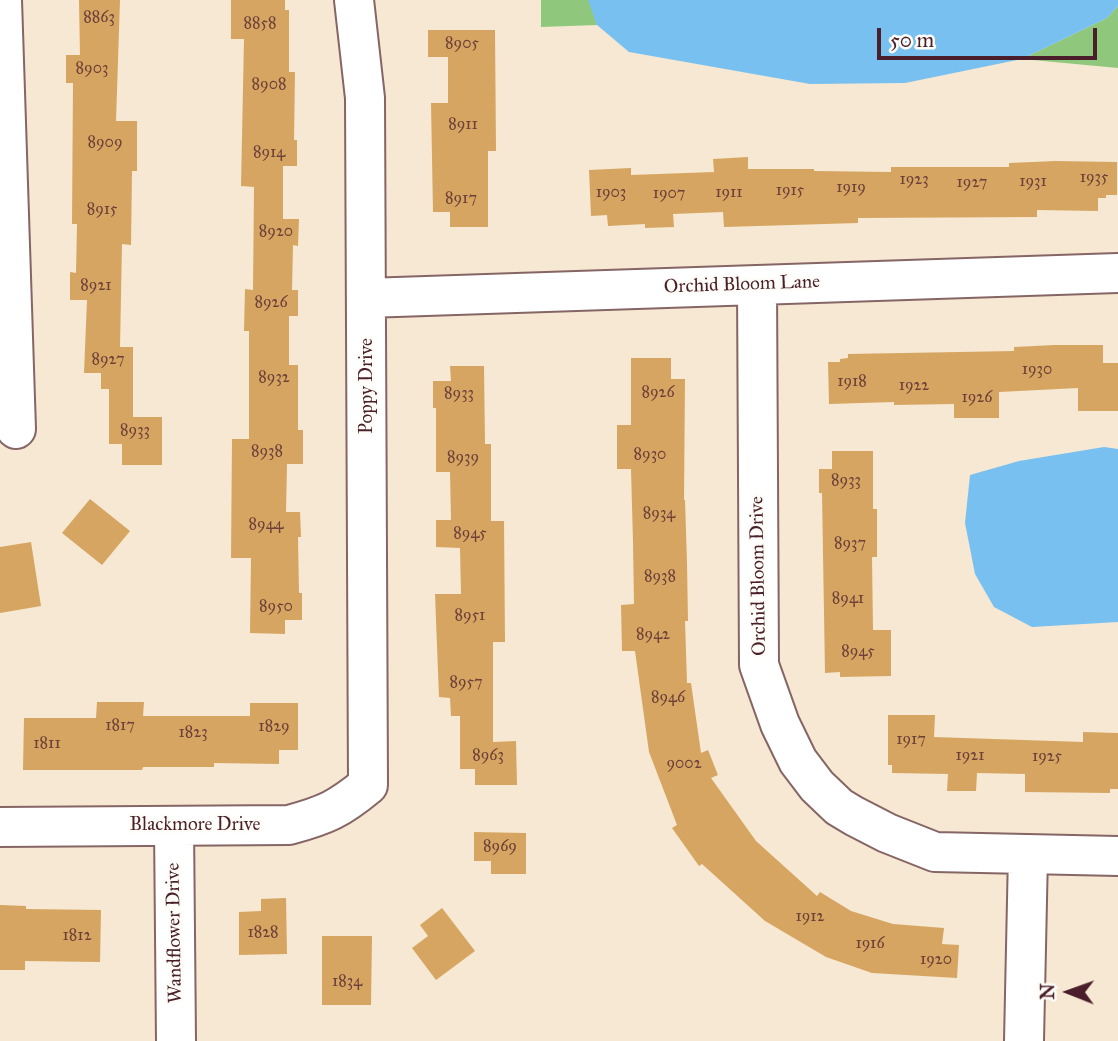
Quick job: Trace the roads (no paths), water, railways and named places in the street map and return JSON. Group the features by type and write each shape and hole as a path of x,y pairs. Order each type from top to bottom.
{"street":[{"path":"2,0 16,429"},
{"name":"Poppy Drive","path":"354,0 365,98 369,774"},
{"name":"Orchid Bloom Lane","path":"366,298 1118,273"},
{"name":"Orchid Bloom Drive","path":"757,285 759,665 780,724 798,761 817,786 839,807 887,834 935,852 1118,856"},
{"name":"Blackmore Drive","path":"0,827 289,825 327,814 349,801 368,785 369,774"},
{"name":"Wandflower Drive","path":"174,825 176,1041"},
{"path":"1024,1041 1028,854"}],"water":[{"path":"588,0 1118,0 1118,6 1107,18 1022,59 905,83 810,84 629,52 597,25"},
{"path":"1104,447 1118,449 1118,622 1032,627 994,607 975,574 965,523 970,475 1019,461"}]}
